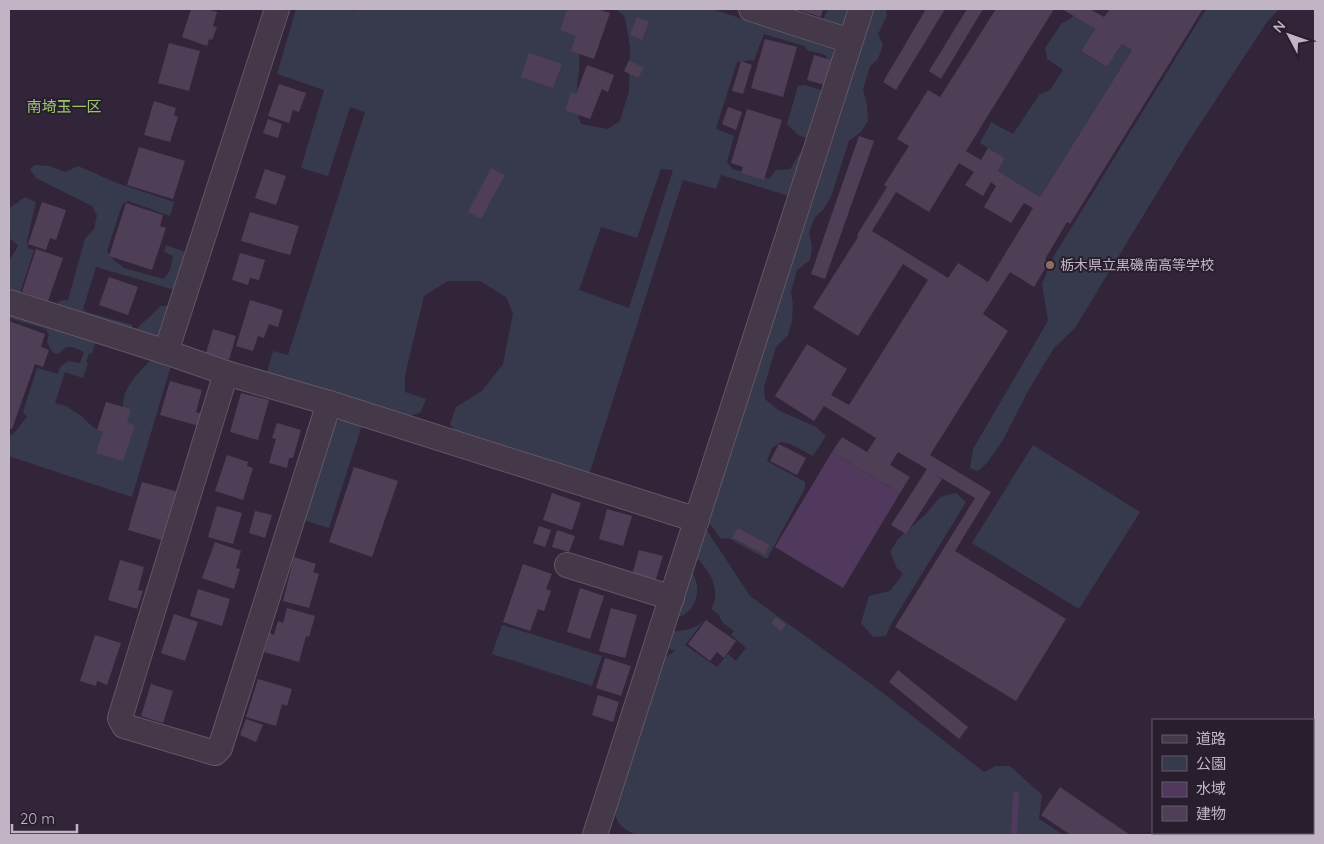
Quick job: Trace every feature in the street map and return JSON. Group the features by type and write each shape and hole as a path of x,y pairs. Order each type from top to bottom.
{"street":[{"path":"166,352 277,9"},
{"path":"751,9 850,41"},
{"path":"595,835 860,9"},
{"path":"9,302 226,373 329,403 697,520"},
{"path":"226,373 120,718 124,726 214,752 220,748 329,403"},
{"path":"567,566 672,598"}],"green space":[{"path":"296,9 347,9 353,11 355,9 582,9 574,21 580,45 575,105 581,124 608,129 620,121 629,91 630,47 625,17 616,9 712,9 832,48 837,57 813,140 798,135 787,124 798,86 804,85 822,90 830,63 825,55 807,50 804,46 764,34 754,60 737,62 716,129 734,136 727,162 732,169 769,179 776,170 790,169 800,153 808,155 792,197 721,175 716,189 683,180 589,475 458,434 450,424 456,407 482,391 503,364 513,314 506,297 480,281 448,281 424,296 405,375 405,392 426,399 421,412 408,417 267,372 273,351 288,355 365,112 350,107 328,176 301,168 324,90 277,74","holes":["661,169 673,170 629,308 579,290 601,227 637,238"]},
{"path":"828,9 852,9 847,23 839,27 822,22"},
{"path":"869,9 886,9 887,15 878,34 883,45 878,59 870,66 863,90 867,105 868,121 861,132 849,141 831,197 823,210 815,217 809,233 812,246 810,260 797,270 791,292 793,305 792,321 788,335 776,347 764,387 765,399 778,410 816,427 826,436 813,456 790,444 781,442 772,448 767,461 805,482 805,488 767,559 728,538 721,539 710,524 710,513","holes":["738,528 770,545 765,555 733,539"]},
{"path":"1206,9 1279,9 1267,22 1188,142 1075,328 1054,348 1028,391 1003,440 987,463 978,471 970,468 973,449 1048,321 1042,284 1052,259"},
{"path":"1074,16 1095,29 1081,51 1107,67 1122,44 1132,50 1040,197 998,171 1005,158 980,143 991,122 1013,134 1039,95 1050,90 1063,70 1047,59 1045,48 1061,24"},
{"path":"35,165 49,166 65,172 78,166 117,183 174,202 170,216 128,201 122,205 107,251 124,268 164,279 170,270 173,256 164,252 166,245 188,253 175,290 96,267 83,309 86,312 133,325 131,330 57,306 59,301 68,300 85,239 94,229 97,215 92,206 36,178 30,169"},
{"path":"25,197 36,202 27,241 28,248 34,250 20,293 9,289 9,260 18,245 9,238 9,213 10,208"},
{"path":"160,306 170,306 161,334 157,337 135,331 154,313"},
{"path":"9,311 96,340 92,354 89,353 83,378 65,372 55,403 66,406 80,415 94,428 103,432 135,425 127,422 123,411 123,400 132,381 151,360 171,365 132,497 9,456 9,437 27,417 23,412 37,368 58,374 60,367 68,361 80,363 84,352 73,347 66,347 58,354 53,353 47,342 49,335 46,329 9,318"},
{"path":"341,419 362,425 329,528 303,520 333,425"},
{"path":"1033,445 1140,512 1079,609 972,543"},
{"path":"956,493 966,502 891,624 886,636 873,637 861,623 869,596 890,591 903,574 897,568 890,552 898,539 926,514 940,497"},
{"path":"704,526 750,596 874,686 984,772 996,766 1010,766 1042,795 1039,819 1063,835 637,835 626,830 616,816 613,804 664,658 675,651 668,648 673,631 689,629 703,622 685,645 717,667 728,654 736,661 746,648 731,635 734,631 723,623 718,614 711,609 715,598 714,586 706,569 695,557"},
{"path":"691,571 697,584 696,598 690,610 678,617"},
{"path":"502,625 602,656 592,686 492,654"},
{"path":"1160,834 1292,834 1292,835"}],"water":[{"path":"832,452 900,493 843,588 775,547"}],"building":[{"path":"191,9 207,9 217,12 213,26 217,27 212,40 209,39 207,46 182,37"},
{"path":"567,9 601,9 610,13 594,59 571,51 576,36 560,30"},
{"path":"796,9 823,9 821,17"},
{"path":"926,9 945,9 896,90 883,82"},
{"path":"967,9 983,9 941,79 929,71"},
{"path":"996,9 1054,9 966,151 981,160 988,148 1005,158 998,171 1040,197 1132,50 1122,44 1107,67 1081,51 1095,29 1062,9 1090,9 1104,17 1110,9 1203,9 1070,224 1067,222 1045,259 1049,262 1034,287 1010,272 983,314 1008,331 930,455 991,492 955,551 1066,619 1016,701 895,627 975,498 931,472 942,479 906,534 891,525 927,469 898,452 890,465 910,477 900,493 832,452 842,437 867,452 876,438 824,406 814,421 775,396 807,344 847,369 831,395 849,405 928,280 903,264 858,336 813,308 858,237 857,235 887,187 884,185 909,146 897,139 928,90 940,97","holes":["959,163 974,172 965,185 983,196 991,182 996,186 984,207 1011,223 1024,203 1033,208 988,282 958,263 948,278 872,231 896,192 929,212"]},
{"path":"637,17 649,22 642,40 630,35"},
{"path":"765,39 797,47 783,97 751,88"},
{"path":"169,43 200,51 189,91 158,83"},
{"path":"529,53 562,64 553,88 521,77"},
{"path":"814,55 831,60 825,85 807,80"},
{"path":"629,60 644,68 638,78 624,71"},
{"path":"741,61 752,65 743,94 732,91"},
{"path":"587,65 614,75 608,92 602,89 590,119 565,110 571,93 576,94"},
{"path":"279,84 306,93 299,112 293,110 289,123 268,116"},
{"path":"154,101 176,108 174,115 178,117 170,142 144,135"},
{"path":"728,107 742,112 736,130 722,124"},
{"path":"747,109 782,120 764,180 741,173 743,167 731,163"},
{"path":"268,119 282,124 278,138 263,133"},
{"path":"859,136 874,141 825,279 811,274"},
{"path":"139,147 185,161 173,199 127,185"},
{"path":"491,168 505,175 481,219 468,212"},
{"path":"265,169 286,176 276,205 255,198"},
{"path":"42,202 66,210 56,240 50,238 46,250 28,244"},
{"path":"126,203 163,215 160,226 166,228 152,270 109,256"},
{"path":"250,212 299,226 290,255 241,241"},
{"path":"36,249 63,258 48,301 22,292"},
{"path":"240,253 265,260 259,280 250,278 248,285 232,280"},
{"path":"109,277 138,287 128,315 99,305"},
{"path":"250,300 283,310 278,327 269,324 264,338 258,336 253,351 236,346"},
{"path":"9,321 45,334 41,347 49,350 43,367 35,364 12,429 9,428"},
{"path":"213,329 236,336 229,360 206,353"},
{"path":"170,381 202,390 196,412 203,414 199,426 160,415"},
{"path":"241,393 269,400 258,440 230,432"},
{"path":"106,402 131,409 127,422 135,425 123,461 96,453 103,432 97,430"},
{"path":"277,423 301,430 293,458 289,458 287,468 269,463 276,439 272,438"},
{"path":"779,444 806,458 797,475 770,461"},
{"path":"227,455 248,462 247,466 253,468 243,500 215,491"},
{"path":"354,467 398,481 372,557 329,542"},
{"path":"142,482 179,492 165,541 128,530"},
{"path":"552,493 581,503 572,530 543,520"},
{"path":"217,506 242,513 233,544 208,537"},
{"path":"607,509 632,516 623,546 599,539"},
{"path":"255,511 272,515 265,538 249,533"},
{"path":"539,526 551,530 545,547 533,543"},
{"path":"738,528 770,545 765,555 732,538"},
{"path":"557,530 575,536 569,552 552,547"},
{"path":"215,542 241,551 236,568 240,569 234,589 202,578"},
{"path":"639,550 663,556 655,582 632,575"},
{"path":"294,557 316,564 313,572 319,574 309,608 283,601"},
{"path":"120,560 144,567 138,590 143,591 137,609 108,600"},
{"path":"523,564 552,574 546,589 551,591 544,611 538,609 530,631 503,622"},
{"path":"580,588 604,596 590,639 567,632"},
{"path":"198,589 230,599 222,626 190,616"},
{"path":"287,608 315,616 309,637 306,636 299,662 264,652 270,633 274,635 278,621 283,623"},
{"path":"611,608 637,615 625,658 599,651"},
{"path":"174,614 198,622 185,661 161,653"},
{"path":"776,617 786,625 781,631 771,623"},
{"path":"706,620 736,641 724,658 717,652 710,661 688,644"},
{"path":"95,635 121,643 107,685 97,681 96,686 80,681"},
{"path":"605,658 631,666 621,696 596,688"},
{"path":"898,670 968,727 959,739 889,682"},
{"path":"258,679 292,689 287,706 282,704 276,726 246,717"},
{"path":"151,684 173,691 163,723 141,716"},
{"path":"598,695 619,702 613,722 592,715"},
{"path":"246,719 263,725 256,742 240,735"},
{"path":"1060,787 1130,835 1071,835 1041,815"}],"waterway":[{"path":"1014,835 1016,795"}],"place":[{"name":"栃木県立黒磯南高等学校","path":"1050,265"}],"district":[{"name":"南埼玉一区","path":"64,106"}]}
